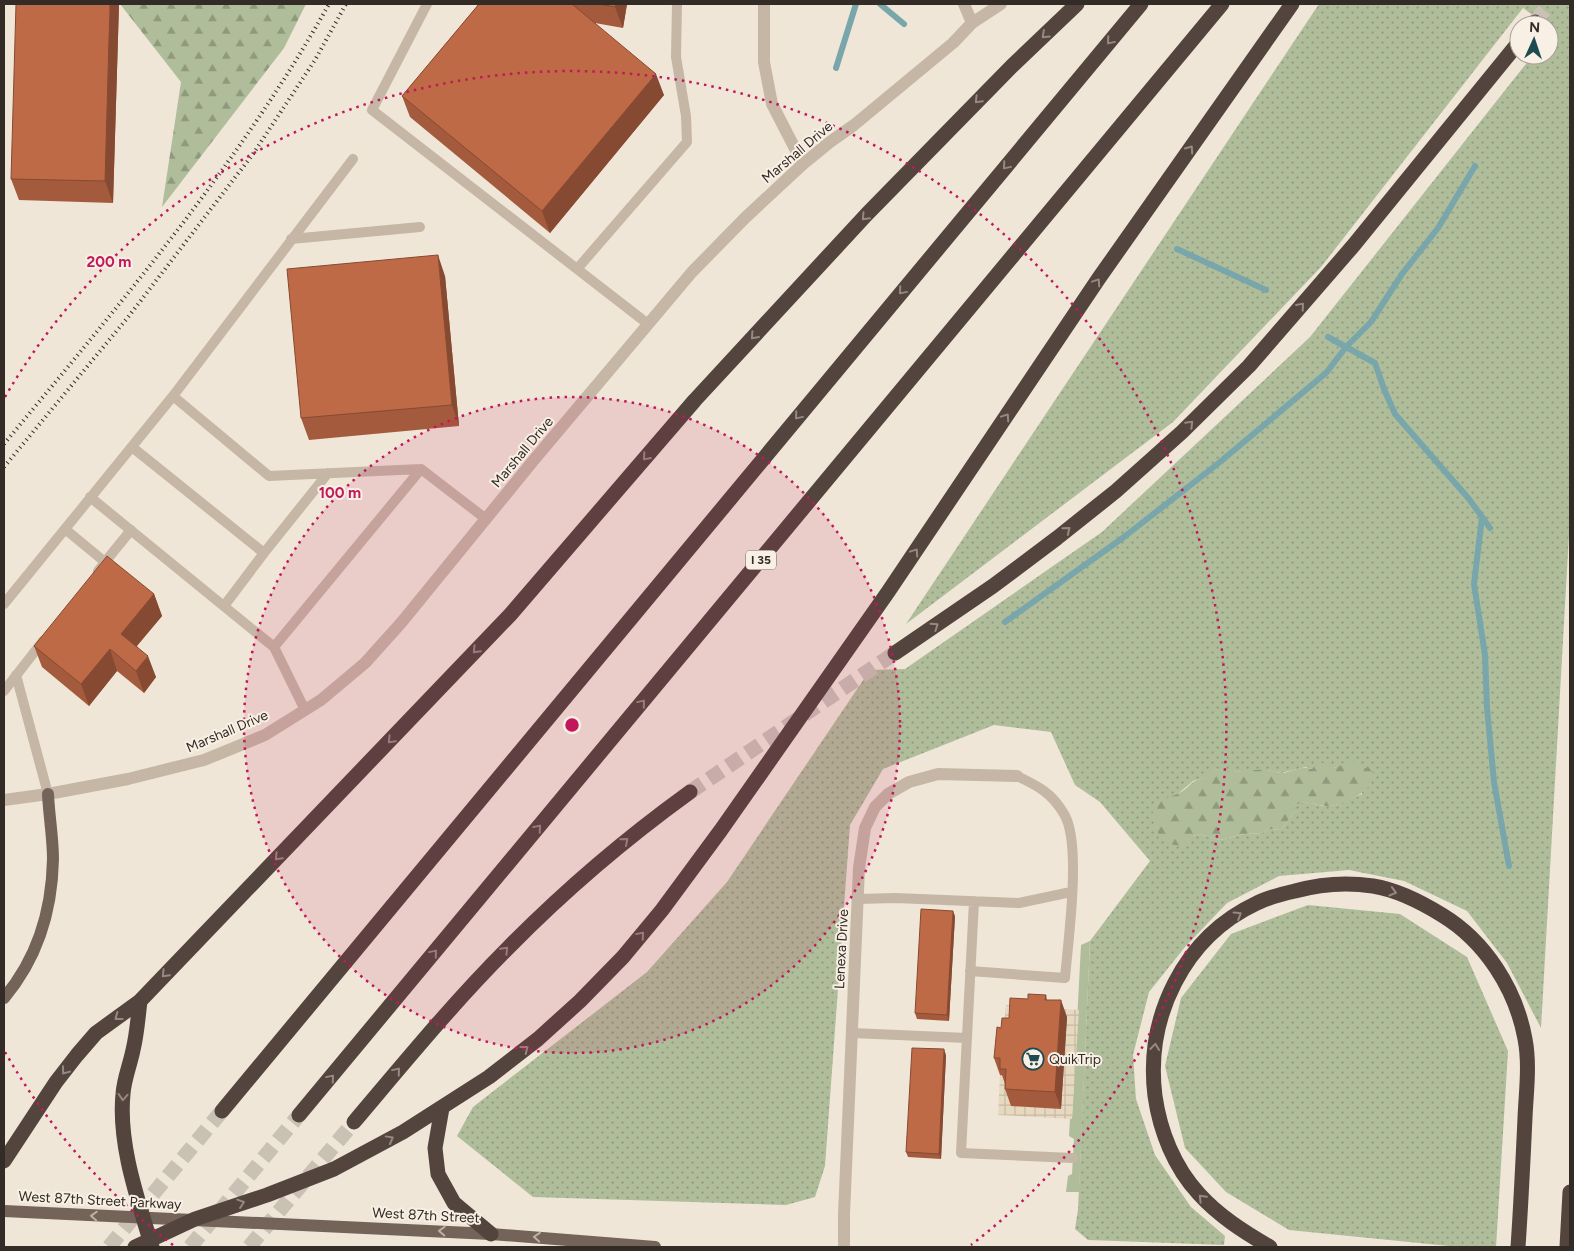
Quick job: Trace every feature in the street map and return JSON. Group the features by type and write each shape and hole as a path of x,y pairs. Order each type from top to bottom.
{"highway":[{"path":"4,1161 56,1082 76,1055 96,1033 140,1001 510,615 695,400 861,221 1012,66 1077,4"},
{"path":"222,1111 1141,4"},
{"name":"I 35","path":"299,1115 1222,4"},
{"path":"135,1247 151,1244 195,1219 334,1169 395,1137 489,1077 538,1039 580,1001 623,956 662,910 721,830 888,592 1099,278 1292,4"},
{"path":"895,653 993,586 1057,538 1116,491 1182,432 1249,366 1353,246 1509,54"},
{"path":"354,1122 468,990 508,947 607,856 645,824 690,792"},
{"path":"1270,1247 1215,1211 1197,1192 1168,1146 1158,1115 1154,1087 1156,1034 1163,1007 1175,981 1192,955 1210,934 1233,917 1257,903 1311,886 1346,883 1375,886 1403,895 1428,906 1451,920 1472,937 1504,982 1518,1012 1525,1040 1527,1077 1518,1247"},
{"path":"140,1001 134,1049 122,1095 123,1128 131,1173 151,1244"},
{"path":"442,1108 435,1148 438,1174 454,1203 491,1234"},
{"path":"1568,1247 1570,1192"}],"main road":[{"path":"4,998 18,982 34,951 45,920 51,890 53,858 48,794"},
{"name":"West 87th Street Parkway","path":"4,1211 195,1219"},
{"name":"West 87th Street","path":"195,1219 491,1234 655,1247"}],"street":[{"path":"764,4 764,62 772,104 803,164"},
{"path":"964,4 972,23"},
{"name":"Marshall Drive","path":"4,800 128,779 204,760 265,734 321,700 366,663 401,623 692,272 745,218 803,164 932,61 972,23 1001,4"},
{"name":"Lenexa Drive","path":"844,1247 858,898 865,828 875,807 888,794 909,782 938,774 1017,776"}],"lane":[{"path":"427,4 372,110 648,324"},
{"path":"577,269 687,142 686,116 676,57 677,4"},
{"path":"4,604 173,396 353,159"},
{"path":"291,239 420,228"},
{"path":"173,396 269,476 421,469 486,519"},
{"path":"132,447 264,553"},
{"path":"274,647 421,469"},
{"path":"224,606 328,473"},
{"path":"90,497 274,647 305,710"},
{"path":"66,529 105,562"},
{"path":"93,577 131,530"},
{"path":"4,691 52,630"},
{"path":"16,675 48,794"},
{"path":"970,971 1065,978 1073,866 1071,832 1065,815 1044,789 1017,776"},
{"path":"858,898 1019,903 1071,892"},
{"path":"974,901 961,1153 1073,1158"},
{"path":"852,1033 967,1038"}],"green space":[{"path":"120,4 306,4 284,48 162,207 181,82"},
{"path":"1319,4 1570,4 1570,517 1541,1028 1507,963 1467,911 1404,881 1349,870 1279,876 1227,903 1185,947 1149,992 1133,1055 1136,1099 1155,1155 1191,1207 1225,1236 1224,1245 1088,1240 1075,1229 1078,1210 1090,941 1150,861 1100,802 1075,785 1051,732 994,725 883,769 850,825 825,1166 815,1197 786,1205 533,1197 457,1136 473,1107 647,972 727,882 870,670 905,669 1102,532 1310,337 1525,65 1559,65 1559,15 1532,15 1523,8 1518,15 1509,15 1509,26 1321,267 1173,422 906,624","holes":["1341,765 1362,768 1362,794 1332,806 1300,803 1295,805 1295,811 1281,830 1268,829 1262,833 1244,834 1220,840 1199,834 1193,836 1160,833 1155,827 1178,794 1193,781 1204,778 1216,769 1226,772 1267,770 1281,773 1306,767 1312,769 1334,768"]},
{"path":"1346,761 1357,762 1362,768 1369,768 1373,773 1373,779 1365,791 1352,799 1331,806 1310,803 1295,805 1295,811 1281,830 1268,829 1262,833 1244,834 1220,840 1199,834 1193,836 1191,842 1178,845 1165,841 1156,829 1153,812 1154,807 1159,801 1178,794 1193,782 1204,778 1207,773 1216,769 1223,771 1266,770 1282,773 1300,768 1312,769 1317,763 1328,763 1334,768"},
{"path":"1308,905 1400,914 1467,957 1508,1051 1496,1247 1459,1247 1289,1230 1226,1192 1185,1148 1165,1066 1181,998 1231,934"},
{"path":"1090,941 1079,1192 1066,1192 1068,1176 1072,1174 1074,1139 1069,1136 1070,1119 1072,1118 1081,945"}],"shaded area":[{"name":"QuikTrip","path":"1006,1005 1079,1010 1072,1119 998,1115 1000,1075 1006,1075 1003,1044"}],"building":[{"path":"16,4 110,4 105,181 11,179"},
{"path":"479,4 572,4 656,74 542,211 402,96"},
{"path":"599,4 616,4 615,7"},
{"path":"438,255 452,405 301,418 287,269"},
{"path":"107,556 154,594 121,634 148,656 136,671 110,649 81,684 34,646"},
{"path":"921,909 953,911 947,1015 915,1013"},
{"name":"QuikTrip","path":"1028,994 1046,995 1045,1000 1061,1000 1055,1092 1005,1089 1006,1069 1000,1069 1000,1058 994,1058 997,1027 1001,1028 1002,1018 1009,1018 1010,998 1028,999"},
{"path":"912,1048 944,1049 939,1154 906,1152"}],"waterway":[{"path":"836,68 856,4"},
{"path":"880,4 904,24"},
{"path":"1005,622 1124,537 1220,462 1326,373 1346,347 1371,322 1402,274 1438,228 1475,166"},
{"path":"1177,249 1266,290"},
{"path":"1328,337 1375,363 1395,414 1469,499 1490,528"},
{"path":"1482,517 1474,584 1485,655 1487,708 1494,782 1509,866"}],"tunnel":[{"path":"1540,15 1549,4"},
{"path":"690,792 895,653"},
{"path":"109,1247 222,1111"},
{"path":"190,1247 299,1115"},
{"path":"249,1247 354,1122"}],"railway":[{"path":"4,444 91,339 218,176 294,63 329,4"},
{"path":"4,467 129,316 253,154 315,60 346,4"}],"place":[{"name":"QuikTrip","path":"1033,1059"}]}
